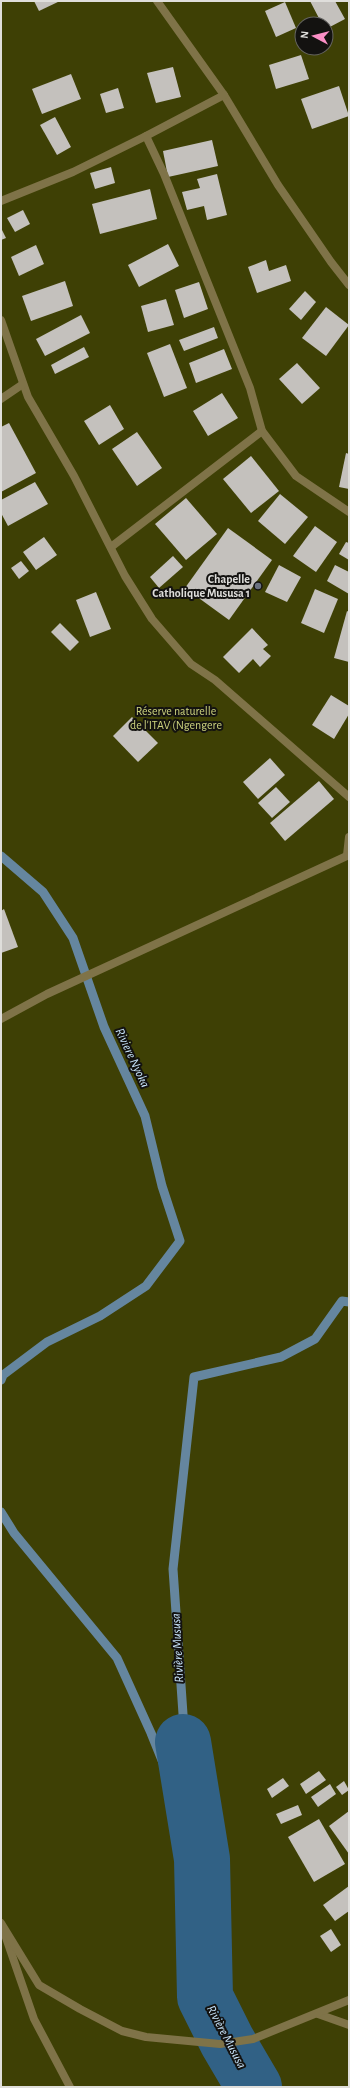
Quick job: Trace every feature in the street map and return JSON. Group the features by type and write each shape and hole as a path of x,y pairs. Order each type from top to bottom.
{"street":[{"path":"157,1 224,95 278,185 330,262 349,285"},
{"path":"1,201 73,172 224,95"},
{"path":"146,136 164,174 250,388 262,431 296,476 349,512"},
{"path":"1,320 28,397 74,476 125,576 152,619 191,664 215,680 349,797"},
{"path":"1,399 24,384"},
{"path":"110,546 262,431"},
{"path":"1,1018 101,968 348,855 349,837"},
{"path":"1,1923 39,1984 80,2009 122,2031 146,2037 220,2044 254,2039 349,2000"},
{"path":"1,1923 34,2019 70,2087"},
{"path":"318,2014 349,2025"}],"green space":[{"name":"Réserve naturelle de l'ITAV (Ngengere","path":"1,1 349,1 349,2087 1,2087"}],"building":[{"path":"34,1 60,1 39,11"},
{"path":"310,1 335,1 345,19 334,25 334,16 318,16"},
{"path":"285,2 294,23 294,29 276,37 265,11"},
{"path":"301,56 309,79 276,89 269,65"},
{"path":"173,67 181,97 156,103 147,73"},
{"path":"71,74 81,99 42,114 32,89"},
{"path":"339,86 349,116 312,129 301,99"},
{"path":"118,88 124,108 106,113 100,94"},
{"path":"55,117 71,147 57,155 40,125"},
{"path":"212,140 218,166 168,177 163,151"},
{"path":"111,167 115,183 95,189 90,173"},
{"path":"217,174 227,215 207,220 204,206 187,210 182,192 200,188 197,179"},
{"path":"150,189 157,219 100,234 92,204"},
{"path":"23,210 30,224 15,232 7,218"},
{"path":"1,228 6,238 1,240"},
{"path":"168,244 179,266 139,287 128,265"},
{"path":"36,245 44,264 19,276 11,257"},
{"path":"266,260 269,271 286,265 291,281 257,293 248,267"},
{"path":"65,281 73,306 31,321 22,296"},
{"path":"199,282 208,309 184,318 175,290"},
{"path":"305,291 316,302 301,320 289,309"},
{"path":"166,299 174,325 148,332 141,306"},
{"path":"326,307 349,325 326,356 302,338"},
{"path":"81,315 90,333 45,356 36,339"},
{"path":"214,327 218,338 184,351 179,340"},
{"path":"170,344 187,388 164,397 147,353"},
{"path":"84,347 89,357 55,374 51,365"},
{"path":"224,349 232,369 196,383 189,363"},
{"path":"297,363 320,388 302,404 279,379"},
{"path":"222,393 238,418 208,436 193,411"},
{"path":"110,405 124,429 99,445 84,421"},
{"path":"9,423 36,473 1,492 1,427"},
{"path":"137,432 162,468 137,486 112,449"},
{"path":"346,453 349,454 349,489 339,487"},
{"path":"251,456 279,491 251,513 223,479"},
{"path":"35,482 48,504 8,526 1,513 1,500"},
{"path":"280,494 308,517 285,544 258,521"},
{"path":"186,498 217,534 186,560 155,524"},
{"path":"315,526 337,542 316,572 293,556"},
{"path":"228,528 272,560 229,620 185,588"},
{"path":"44,537 57,555 36,570 23,552"},
{"path":"346,542 349,543 349,560 339,554"},
{"path":"173,556 183,567 159,588 150,577"},
{"path":"21,561 29,571 19,579 11,568"},
{"path":"279,565 301,577 287,602 265,592"},
{"path":"335,565 349,572 349,594 327,581"},
{"path":"315,589 338,599 324,633 301,623"},
{"path":"96,592 111,629 90,637 76,600"},
{"path":"347,611 349,612 349,662 334,658"},
{"path":"60,623 79,642 70,651 51,632"},
{"path":"252,628 268,645 263,649 271,656 260,667 253,659 239,673 223,657"},
{"path":"331,695 349,706 349,714 334,739 312,725"},
{"path":"132,717 158,743 138,762 113,736"},
{"path":"270,758 285,775 258,799 243,782"},
{"path":"319,781 334,799 285,841 270,823"},
{"path":"276,787 290,802 272,818 258,803"},
{"path":"4,909 18,947 1,953 1,911"},
{"path":"319,1771 326,1780 306,1794 300,1784"},
{"path":"283,1778 289,1786 272,1798 267,1789"},
{"path":"344,1781 349,1790 342,1795 336,1787"},
{"path":"330,1784 336,1794 318,1807 311,1797"},
{"path":"298,1805 302,1815 281,1824 276,1814"},
{"path":"349,1811 349,1854 329,1826"},
{"path":"319,1819 345,1864 314,1882 288,1837"},
{"path":"349,1886 349,1911 335,1921 323,1905"},
{"path":"331,1929 341,1945 331,1952 320,1936"}],"waterway":[{"name":"Riviere Nyoka","path":"1,856 43,892 73,938 104,1027 145,1116 162,1186 180,1241 146,1286 100,1316 47,1342 3,1375 1,1380"},
{"name":"Rivière Mususa","path":"183,1742 183,1714 173,1569 194,1377 281,1357 315,1339 342,1301 349,1302"},
{"path":"1,1512 14,1533 117,1658 151,1733 202,1859"},
{"name":"Rivière Mususa","path":"183,1742 202,1859 205,1997 227,2041 254,2087"}],"place":[{"name":"Chapelle Catholique Mususa 1","path":"258,586"}]}
